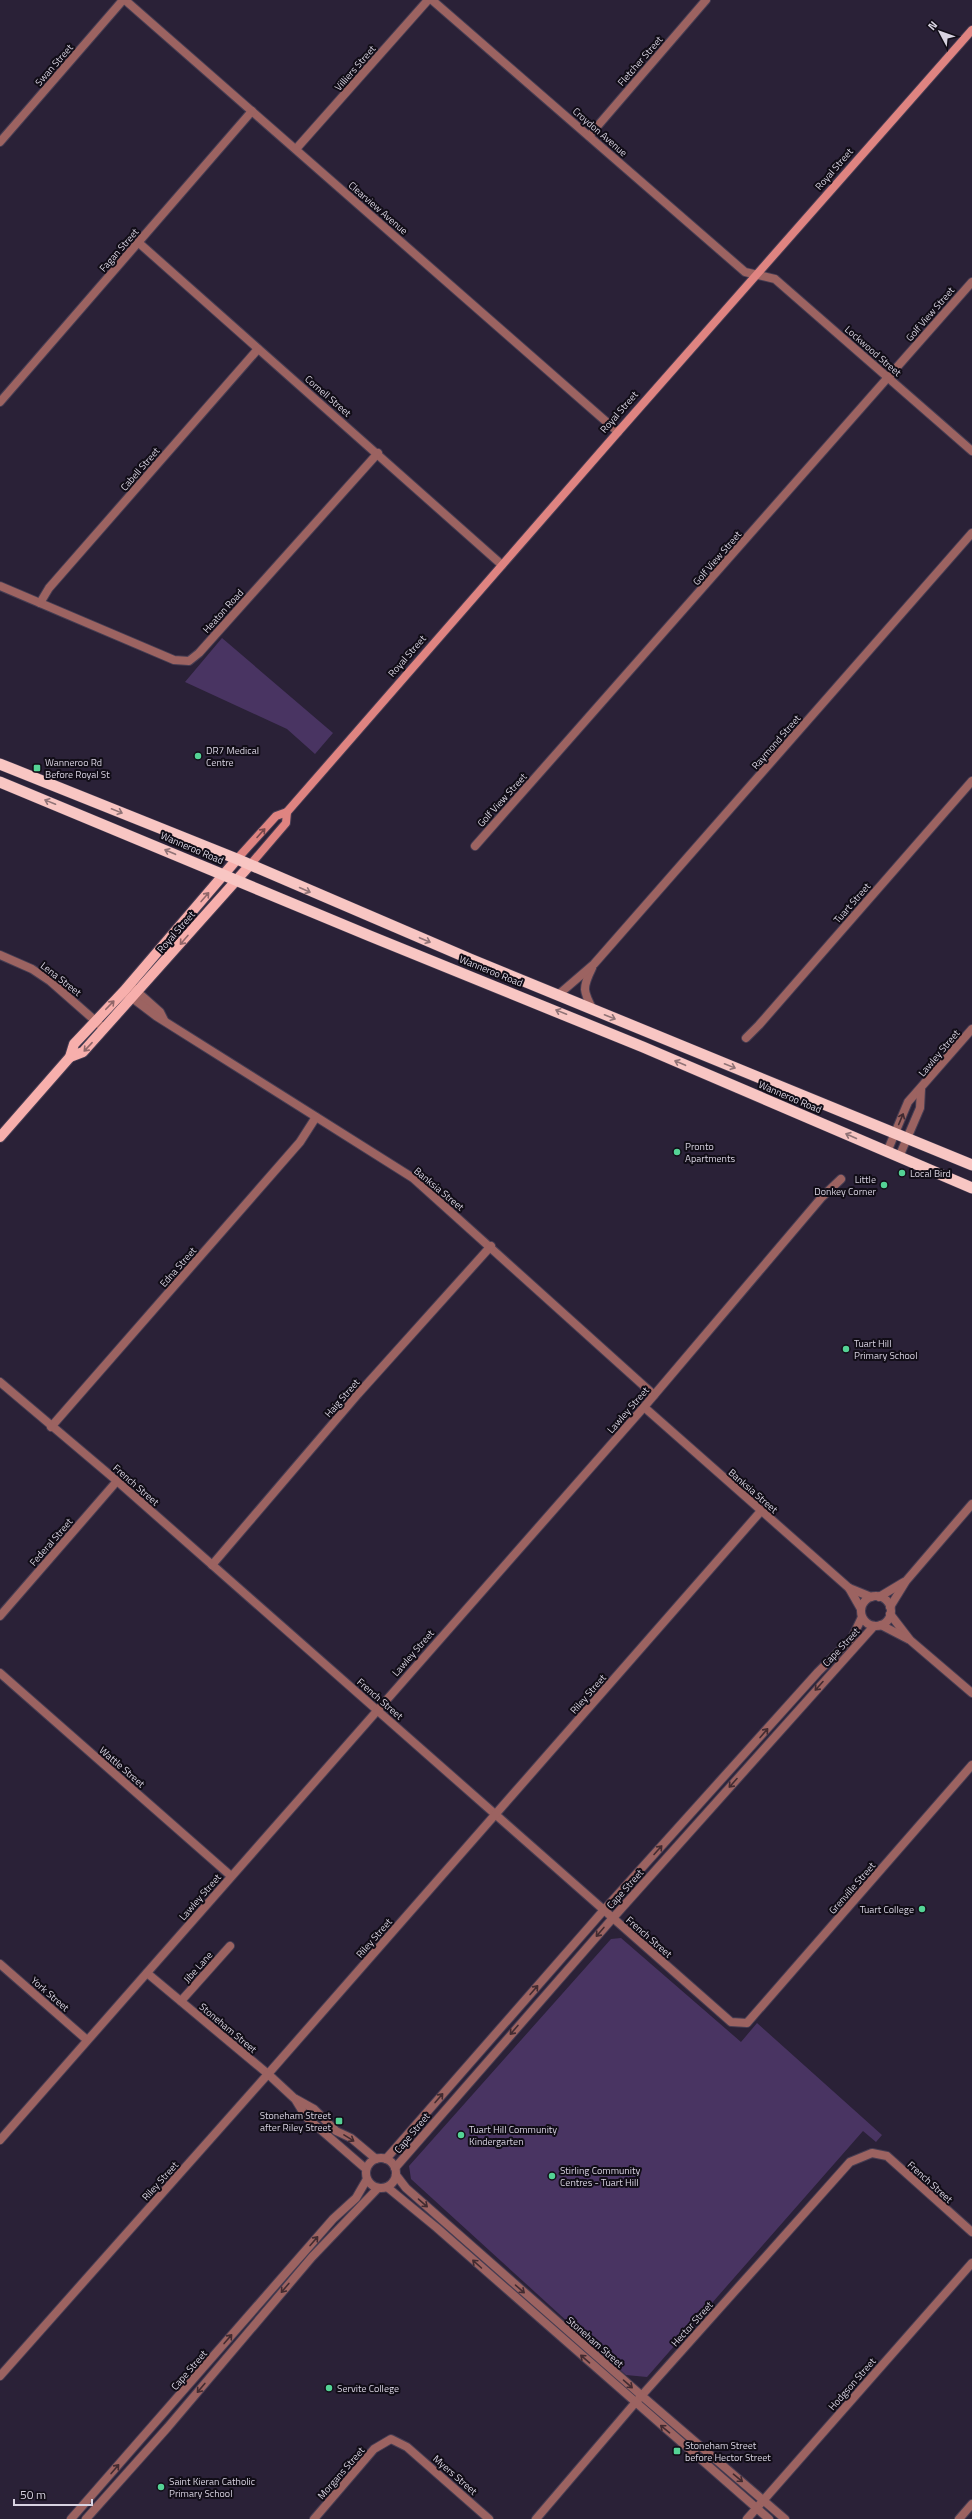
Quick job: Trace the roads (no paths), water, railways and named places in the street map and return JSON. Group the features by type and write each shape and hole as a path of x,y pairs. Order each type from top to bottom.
{"highway":[{"name":"Wanneroo Road","path":"0,764 237,859 594,1010 972,1165"},
{"name":"Wanneroo Road","path":"0,782 644,1046 972,1188"},
{"path":"932,1148 972,1169"}],"main road":[{"name":"Royal Street","path":"70,1057 83,1052 136,996 286,823 288,812 618,432 972,30"},
{"name":"Royal Street","path":"0,1137 70,1057 74,1044 126,988 237,859 276,816 288,812"}],"street":[{"name":"Clearview Avenue","path":"124,0 252,110 618,432"},
{"name":"Swan Street","path":"0,142 124,0"},
{"name":"Villiers Street","path":"296,150 428,0"},
{"name":"Croydon Avenue","path":"432,0 745,272 757,274"},
{"name":"Fletcher Street","path":"589,136 706,0"},
{"name":"Fagan Street","path":"0,402 139,243 252,110"},
{"name":"Cornell Street","path":"139,243 378,453 502,565"},
{"name":"Lockwood Street","path":"757,274 775,279 972,451"},
{"name":"Golf View Street","path":"475,846 972,282"},
{"name":"Cabell Street","path":"40,603 49,588 258,349"},
{"name":"Heaton Road","path":"40,603 174,660 188,661 199,653 378,453"},
{"name":"Raymond Street","path":"558,995 594,964 972,533"},
{"path":"0,586 40,603"},
{"name":"Tuart Street","path":"746,1038 972,781"},
{"name":"Lena Street","path":"0,955 32,969 50,981 104,1029"},
{"name":"Raymond Street","path":"594,964 585,983 584,991 594,1010"},
{"name":"Banksia Street","path":"126,988 160,1012 164,1020 413,1178 491,1246 654,1395"},
{"name":"Lawley Street","path":"887,1152 908,1102 921,1089 972,1029"},
{"name":"Lawley Street","path":"899,1157 920,1108 921,1089"},
{"name":"Edna Street","path":"51,1427 300,1142 316,1117"},
{"name":"Lawley Street","path":"0,2140 377,1709 644,1407 822,1198 841,1178"},
{"name":"Haig Street","path":"212,1566 358,1394 491,1246"},
{"name":"French Street","path":"0,1382 51,1427 117,1481 212,1566 377,1709 612,1919 731,2022 748,2023"},
{"name":"Banksia Street","path":"644,1407 850,1588 875,1597"},
{"name":"Federal Street","path":"0,1616 117,1481"},
{"name":"Cape Street","path":"387,2187 395,2180 396,2172 612,1919 890,1610 906,1581 972,1504"},
{"name":"Riley Street","path":"0,2376 268,2074 761,1511"},
{"name":"Cape Street","path":"376,2159 386,2159 603,1911 818,1672 852,1638 865,1602 906,1581"},
{"name":"Banksia Street","path":"850,1588 862,1613"},
{"path":"875,1597 886,1600 890,1610 910,1640 972,1693"},
{"name":"Cape Street","path":"862,1613 865,1621 877,1625"},
{"path":"877,1625 910,1640"},
{"name":"Wattle Street","path":"0,1673 231,1876"},
{"name":"Grenville Street","path":"748,2023 972,1765"},
{"name":"Jibe Lane","path":"181,2001 230,1946"},
{"name":"York Street","path":"0,1964 87,2040"},
{"name":"Stoneham Street","path":"147,1973 268,2074 295,2099 314,2109 336,2131 351,2138 376,2159"},
{"name":"Stoneham Street","path":"295,2099 306,2117 366,2169"},
{"name":"French Street","path":"872,2153 887,2156 972,2232"},
{"name":"Hector Street","path":"536,2519 635,2403 850,2162 872,2153"},
{"path":"376,2159 366,2169 367,2179 378,2188 387,2187"},
{"name":"Cape Street","path":"386,2159 396,2172"},
{"name":"Stoneham Street","path":"396,2172 406,2188 642,2396 785,2519"},
{"name":"Cape Street","path":"71,2519 333,2219 356,2198 367,2179"},
{"name":"Stoneham Street","path":"387,2187 437,2228 769,2519"},
{"name":"Cape Street","path":"86,2519 168,2427 317,2251 378,2188"},
{"name":"Hodgson Street","path":"747,2519 972,2263"},
{"name":"Morgans Street","path":"314,2519 374,2449 391,2439 407,2447"},
{"name":"Myers Street","path":"407,2447 489,2519"},
{"path":"959,2519 972,2504"}],"place":[{"name":"DR7 Medical Centre","path":"198,756"},
{"name":"Wanneroo Rd Before Royal St","path":"37,768"},
{"name":"Pronto Apartments","path":"677,1152"},
{"name":"Local Bird","path":"902,1173"},
{"name":"Little Donkey Corner","path":"884,1185"},
{"name":"Tuart Hill Primary School","path":"846,1349"},
{"name":"Tuart College","path":"922,1909"},
{"name":"Stoneham Street after Riley Street","path":"339,2121"},
{"name":"Tuart Hill Community Kindergarten","path":"461,2135"},
{"name":"Stirling Community Centres - Tuart Hill","path":"552,2176"},
{"name":"Servite College","path":"329,2388"},
{"name":"Stoneham Street before Hector Street","path":"677,2451"},
{"name":"Saint Kieran Catholic Primary School","path":"161,2487"}]}
